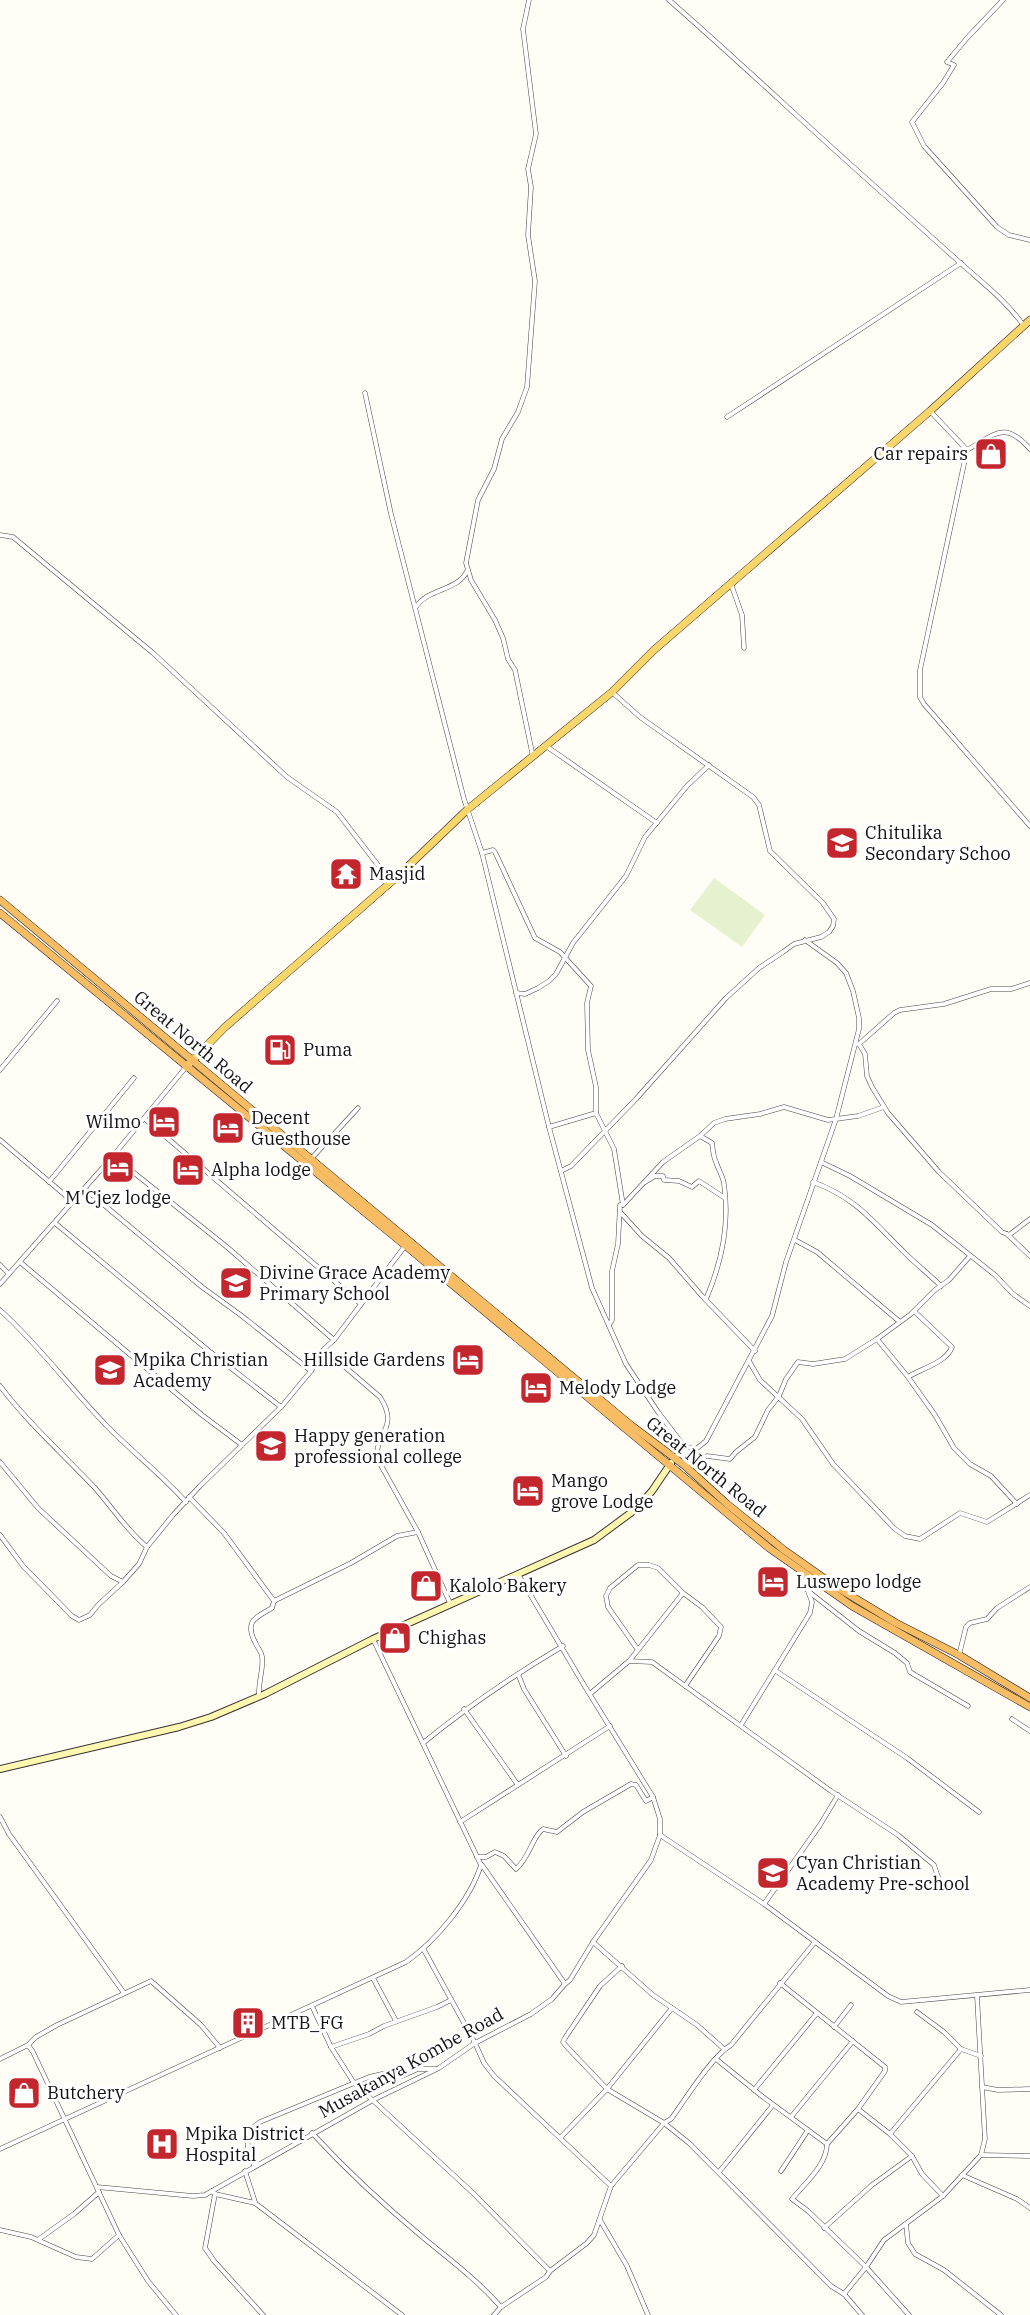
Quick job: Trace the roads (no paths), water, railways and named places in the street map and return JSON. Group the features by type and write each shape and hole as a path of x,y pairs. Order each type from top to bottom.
{"highway":[{"name":"Great North Road","path":"0,900 632,1426 684,1465 743,1517 819,1576 896,1623 959,1655 1030,1698"},
{"name":"Great North Road","path":"0,913 769,1548 860,1611 1030,1707"}],"main road":[{"path":"186,1067 224,1028 392,882 468,809 612,692 654,650 1028,323"},
{"path":"0,1769 179,1727 212,1717 259,1696 450,1603 594,1540 636,1509 675,1458"}],"street":[{"path":"416,608 427,596 463,578 467,570 468,548 482,488 494,470 502,439 518,412 527,387 535,281 528,235 531,183 528,169 536,134 523,29 529,0"},
{"path":"669,0 1028,323"},
{"path":"1004,0 947,62 954,65 944,83 912,122 924,146 997,226 1009,235 1030,240"},
{"path":"726,417 961,263"},
{"path":"365,393 391,514 468,809 482,853 549,1127 592,1288 626,1364 658,1413 684,1446 696,1449 706,1441 772,1316 786,1262 837,1119 857,1043 859,1018 850,980 837,963 805,940"},
{"path":"930,411 967,450"},
{"path":"1030,449 1018,436 1006,431 999,432 967,450 920,670 920,697 959,746 1030,826"},
{"path":"0,535 12,537 48,566 153,653 287,777 337,812 392,882"},
{"path":"467,570 495,620 503,638 508,659 515,670 533,758"},
{"path":"731,583 741,615 744,648"},
{"path":"561,1171 571,1166 636,1099 726,998 759,968 794,944 821,937 833,926 831,914 823,903 770,851 759,805 753,797 640,717 612,692"},
{"path":"545,745 657,823"},
{"path":"516,993 525,994 549,981 559,969 564,957 626,876 645,837 687,786 710,765"},
{"path":"482,853 493,850 495,852 535,938 555,948 591,986 587,1003 588,1050 596,1087 596,1113 615,1153 623,1205"},
{"path":"857,1043 900,1010 944,1004 991,989 1011,989 1030,983"},
{"path":"0,1070 57,1001"},
{"path":"857,1043 865,1054 867,1076 884,1107 939,1172 1002,1232 1009,1235 1030,1219"},
{"path":"0,1284 114,1156 186,1067"},
{"path":"50,1182 134,1078"},
{"path":"609,1325 613,1308 612,1271 618,1244 620,1204 623,1205 663,1162 700,1136 714,1122 725,1119 760,1114 784,1107 824,1120 858,1116 884,1107"},
{"path":"311,1160 358,1108"},
{"path":"549,1127 596,1113"},
{"path":"145,1119 362,1304"},
{"path":"700,1136 712,1143 715,1161 724,1184 725,1198 724,1246 720,1265 706,1299"},
{"path":"0,1140 72,1201"},
{"path":"114,1156 227,1247 334,1340"},
{"path":"821,1162 911,1211 995,1275 1013,1294 1030,1306"},
{"path":"642,1184 655,1176 663,1176 664,1180 679,1181 692,1187 699,1181 725,1198"},
{"path":"813,1182 830,1188 871,1216 909,1257 941,1286"},
{"path":"85,1189 202,1287 311,1371"},
{"path":"620,1212 642,1236 669,1258 755,1351"},
{"path":"55,1222 209,1351 281,1407"},
{"path":"1006,1233 1030,1256"},
{"path":"795,1240 817,1252 900,1322"},
{"path":"0,1535 23,1566 72,1616 79,1620 90,1616 139,1564 147,1547 189,1497 281,1407 406,1246"},
{"path":"684,1465 707,1456 730,1459 735,1452 755,1437 768,1410 779,1396 786,1379 798,1362 813,1364 845,1359 877,1339 914,1311 970,1256"},
{"path":"20,1262 202,1415 242,1445"},
{"path":"0,1265 9,1274"},
{"path":"0,1310 41,1351 107,1426 170,1484 186,1502"},
{"path":"908,1377 937,1362 949,1353 952,1347 914,1311"},
{"path":"877,1339 935,1415 954,1448 970,1464 991,1476 1017,1504"},
{"path":"324,1349 380,1397 385,1406 388,1419 387,1428 378,1445 376,1453 378,1460 418,1532 450,1603"},
{"path":"749,1360 760,1380 802,1419 833,1464 880,1516 905,1536 914,1539 924,1538 960,1513 987,1522 1030,1496"},
{"path":"0,1386 31,1424 95,1489 147,1547"},
{"path":"675,1458 684,1446"},
{"path":"0,1462 51,1522 111,1576 123,1582"},
{"path":"189,1497 224,1533 274,1600"},
{"path":"274,1600 351,1563 397,1536 418,1532"},
{"path":"638,1650 606,1602 606,1596 610,1588 638,1565 649,1564 658,1568 682,1593 719,1623 721,1630 719,1636 685,1686"},
{"path":"518,1574 653,1797 660,1819 660,1834 764,1904 888,1996 901,2002 1030,1990"},
{"path":"808,1591 815,1581"},
{"path":"959,1655 969,1623 987,1619 997,1608 1030,1587"},
{"path":"741,1725 810,1613 812,1602 808,1591"},
{"path":"808,1591 859,1631 896,1653 907,1663 910,1672 968,1706"},
{"path":"1024,1592 1030,1593"},
{"path":"591,1693 629,1661 682,1593"},
{"path":"259,1696 258,1684 263,1659 252,1636 251,1626 254,1618 272,1608 274,1600"},
{"path":"373,1639 481,1865 565,1984"},
{"path":"423,1743 464,1709 563,1646"},
{"path":"629,1661 637,1659 652,1662 880,1823 931,1862 936,1868 938,1877"},
{"path":"776,1671 907,1758 979,1812"},
{"path":"518,1674 524,1689 566,1756"},
{"path":"464,1709 518,1785"},
{"path":"1012,1719 1030,1731"},
{"path":"460,1822 610,1726"},
{"path":"477,1857 486,1857 495,1852 507,1859 516,1869 525,1861 535,1839 543,1829 557,1832 583,1812 631,1784 636,1785 646,1801 653,1797"},
{"path":"764,1904 820,1825 838,1795"},
{"path":"0,1817 9,1834 124,1993"},
{"name":"Musakanya Kombe Road","path":"97,2187 193,2196 214,2193 245,2171 312,2133 439,2068 476,2043 531,2014 552,1999 570,1980 593,1942 651,1860 660,1834"},
{"path":"0,2149 406,1962 424,1950 466,1896 475,1883 481,1865"},
{"path":"593,1942 653,1995 724,2049"},
{"path":"494,2315 501,2307 546,2277 550,2271 594,2235 611,2186 664,2123 671,2118 724,2049 731,2045 815,1942"},
{"path":"424,1950 476,2043 484,2063 494,2076 611,2186"},
{"path":"622,1966 600,1986 564,2040 567,2047 607,2089 664,2123 719,2172 831,2286 844,2294 862,2315"},
{"path":"373,1978 396,2021"},
{"path":"0,2059 28,2045 36,2037 151,1981 201,2025 220,2048"},
{"path":"780,1983 886,2068 858,2109 827,2144 826,2154 821,2163 792,2199 808,2211 866,2267 909,2315"},
{"path":"844,2294 884,2240 944,2196 981,2156 985,2139 977,1996"},
{"path":"331,2046 369,2034 451,2000"},
{"path":"834,2027 851,2005"},
{"path":"312,2006 331,2046 354,2084 473,2193 550,2271"},
{"path":"561,2137 607,2089 672,2008"},
{"path":"917,2012 962,2049 981,2056"},
{"path":"754,2090 817,2013"},
{"path":"791,2117 853,2041"},
{"path":"28,2045 38,2058 118,2235 148,2281 176,2315"},
{"path":"890,2134 962,2049"},
{"path":"716,2059 773,2105 827,2144"},
{"path":"254,2166 248,2147 247,2132 250,2128 354,2084 391,2072 402,2076 418,2069 439,2068"},
{"path":"982,2087 998,2090 1030,2089"},
{"path":"719,2172 773,2105"},
{"path":"858,2109 890,2134 912,2157 922,2174 944,2196"},
{"path":"781,2171 808,2130"},
{"path":"312,2133 342,2165 426,2240 463,2268 501,2307"},
{"path":"981,2156 1030,2156"},
{"path":"824,2228 872,2185 912,2157"},
{"path":"245,2171 255,2203"},
{"path":"962,2175 1017,2199 1030,2208"},
{"path":"38,2240 75,2214 99,2192"},
{"path":"263,2315 214,2261 206,2248 214,2193 255,2203 402,2315"},
{"path":"599,2219 627,2266 648,2315"},
{"path":"906,2223 908,2243 915,2254 945,2270 1001,2315"},
{"path":"0,2230 38,2240 76,2257 92,2259 118,2235"},
{"path":"856,2315 857,2308"}],"place":[{"name":"Car repairs","path":"991,454"},
{"name":"Chitulika Secondary Schoo","path":"842,843"},
{"name":"Masjid","path":"346,874"},
{"name":"Puma","path":"280,1050"},
{"name":"Wilmo","path":"164,1122"},
{"name":"Decent Guesthouse","path":"228,1128"},
{"name":"M'Cjez lodge","path":"118,1167"},
{"name":"Alpha lodge","path":"188,1170"},
{"name":"Divine Grace Academy Primary School","path":"236,1283"},
{"name":"Hillside Gardens","path":"468,1360"},
{"name":"Mpika Christian Academy","path":"110,1370"},
{"name":"Melody Lodge","path":"536,1388"},
{"name":"Happy generation professional college","path":"271,1446"},
{"name":"Mango grove Lodge","path":"528,1491"},
{"name":"Luswepo lodge","path":"773,1582"},
{"name":"Kalolo Bakery","path":"426,1586"},
{"name":"Chighas","path":"395,1638"},
{"name":"Cyan Christian Academy Pre-school","path":"773,1873"},
{"name":"MTB_FG","path":"248,2023"},
{"name":"Butchery","path":"24,2093"},
{"name":"Mpika District Hospital","path":"162,2144"}]}
